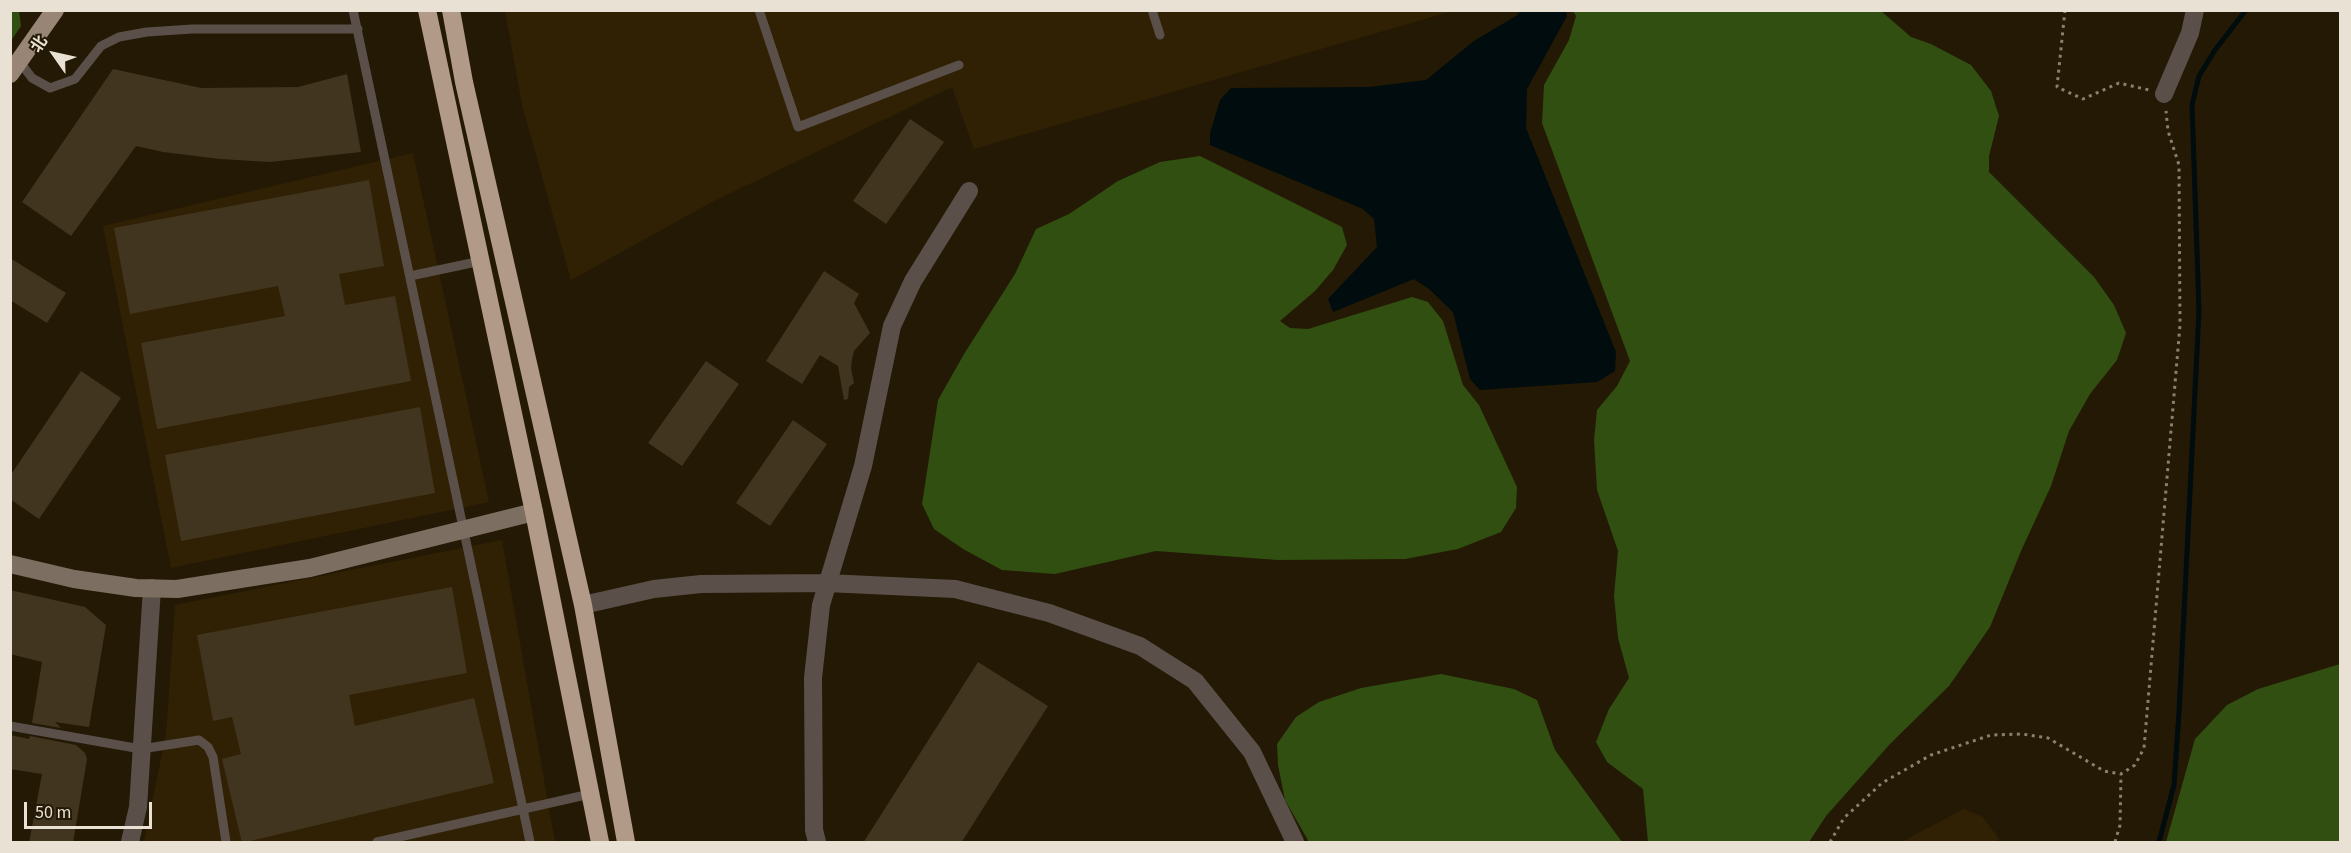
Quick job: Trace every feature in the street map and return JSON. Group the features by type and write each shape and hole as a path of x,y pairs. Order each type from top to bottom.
{"highway":[{"path":"427,10 534,512 600,843"},
{"path":"451,10 467,94 583,605 626,843"}],"main road":[{"path":"15,67 55,10"}],"street":[{"path":"2164,94 2190,33 2195,10"},
{"path":"817,843 814,830 813,678 821,605 862,466 892,326 913,281 969,191"},
{"path":"10,564 74,579 177,589 310,567 534,512"},
{"path":"583,605 654,589 701,584 827,583 955,589 1049,613 1140,646 1195,681 1252,752 1295,843"},
{"path":"130,843 138,807 152,588"}],"lane":[{"path":"353,10 530,843"},
{"path":"759,10 798,127 959,65"},
{"path":"1152,10 1160,36"},
{"path":"15,67 50,88 75,78 101,46 119,37 147,32 192,29 358,29"},
{"path":"410,276 481,261"},
{"path":"10,726 141,749 200,740 208,747 213,757 226,843"},
{"path":"377,843 591,794"}],"path":[{"path":"1830,843 1844,818 1882,783 1931,755 1991,735 2022,734 2048,738 2104,771 2121,774 2135,765 2144,748 2180,325 2179,165 2168,131 2164,94 2119,83 2082,99 2057,87 2066,10"},
{"path":"2115,843 2120,825 2121,774"}],"shaded area":[{"path":"505,11 1453,11 974,149 952,87 712,202 571,280 522,105"},
{"path":"1521,11 1566,11 1567,16 1527,89 1526,128 1616,352 1615,371 1597,382 1480,390 1470,379 1453,312 1429,289 1414,279 1333,312 1328,299 1377,247 1374,219 1363,209 1210,145 1210,133 1220,100 1231,88 1369,87 1426,80 1474,41"},
{"path":"413,153 489,502 171,568 103,226"},
{"path":"502,540 555,842 144,842 166,734 175,605"},
{"path":"1964,809 1983,817 1999,839 1997,842 1901,842"}],"green space":[{"path":"11,10 19,11 21,26 11,41"},
{"path":"1573,11 1881,11 1911,37 1931,44 1971,65 1991,91 1999,116 1989,156 1989,172 2094,277 2114,305 2126,333 2117,360 2090,394 2069,431 2051,486 1990,627 1949,686 1890,744 1826,816 1809,842 1648,842 1643,789 1607,762 1596,742 1609,709 1629,678 1618,638 1614,596 1618,551 1597,490 1594,440 1597,410 1617,386 1630,361 1542,123 1544,85 1569,40 1576,16"},
{"path":"1200,156 1342,227 1347,245 1333,270 1315,291 1280,321 1290,328 1308,329 1412,297 1428,302 1443,321 1463,385 1479,405 1517,487 1516,508 1501,532 1458,549 1405,559 1278,560 1156,551 1055,574 1002,570 963,549 934,529 922,504 938,400 964,354 1015,274 1036,229 1069,214 1118,181 1160,162"},
{"path":"2340,664 2340,842 2166,842 2195,739 2227,705 2258,689"},
{"path":"1441,674 1514,689 1537,700 1555,750 1622,842 1309,842 1285,800 1278,765 1277,744 1296,717 1319,702 1361,688"}],"building":[{"path":"113,69 201,88 298,87 347,74 361,152 270,162 220,159 136,146 71,236 22,202"},
{"path":"910,119 944,142 886,224 853,201"},
{"path":"369,180 384,266 339,274 345,305 395,296 411,381 157,429 141,343 285,316 278,286 130,314 114,228"},
{"path":"10,258 66,293 47,323 10,300"},
{"path":"824,271 859,294 854,303 870,333 854,351 851,368 854,383 849,387 848,399 844,400 838,366 820,355 802,384 766,361"},
{"path":"706,361 739,384 682,466 648,443"},
{"path":"81,371 121,398 39,519 10,499 10,476"},
{"path":"420,407 435,493 181,541 165,455"},
{"path":"793,420 827,444 770,526 736,503"},
{"path":"452,587 467,673 349,695 355,726 474,698 494,783 242,843 222,759 241,754 232,717 213,721 197,635"},
{"path":"10,590 85,607 106,625 89,727 55,722 61,728 32,723 42,662 10,654"},
{"path":"978,662 1048,706 961,843 863,843"},
{"path":"10,735 29,739 30,736 76,745 85,753 87,759 73,843 29,843 42,774 10,769"}],"waterway":[{"path":"2159,842 2174,785 2199,311 2192,105 2199,76 2215,50 2246,10"}]}
